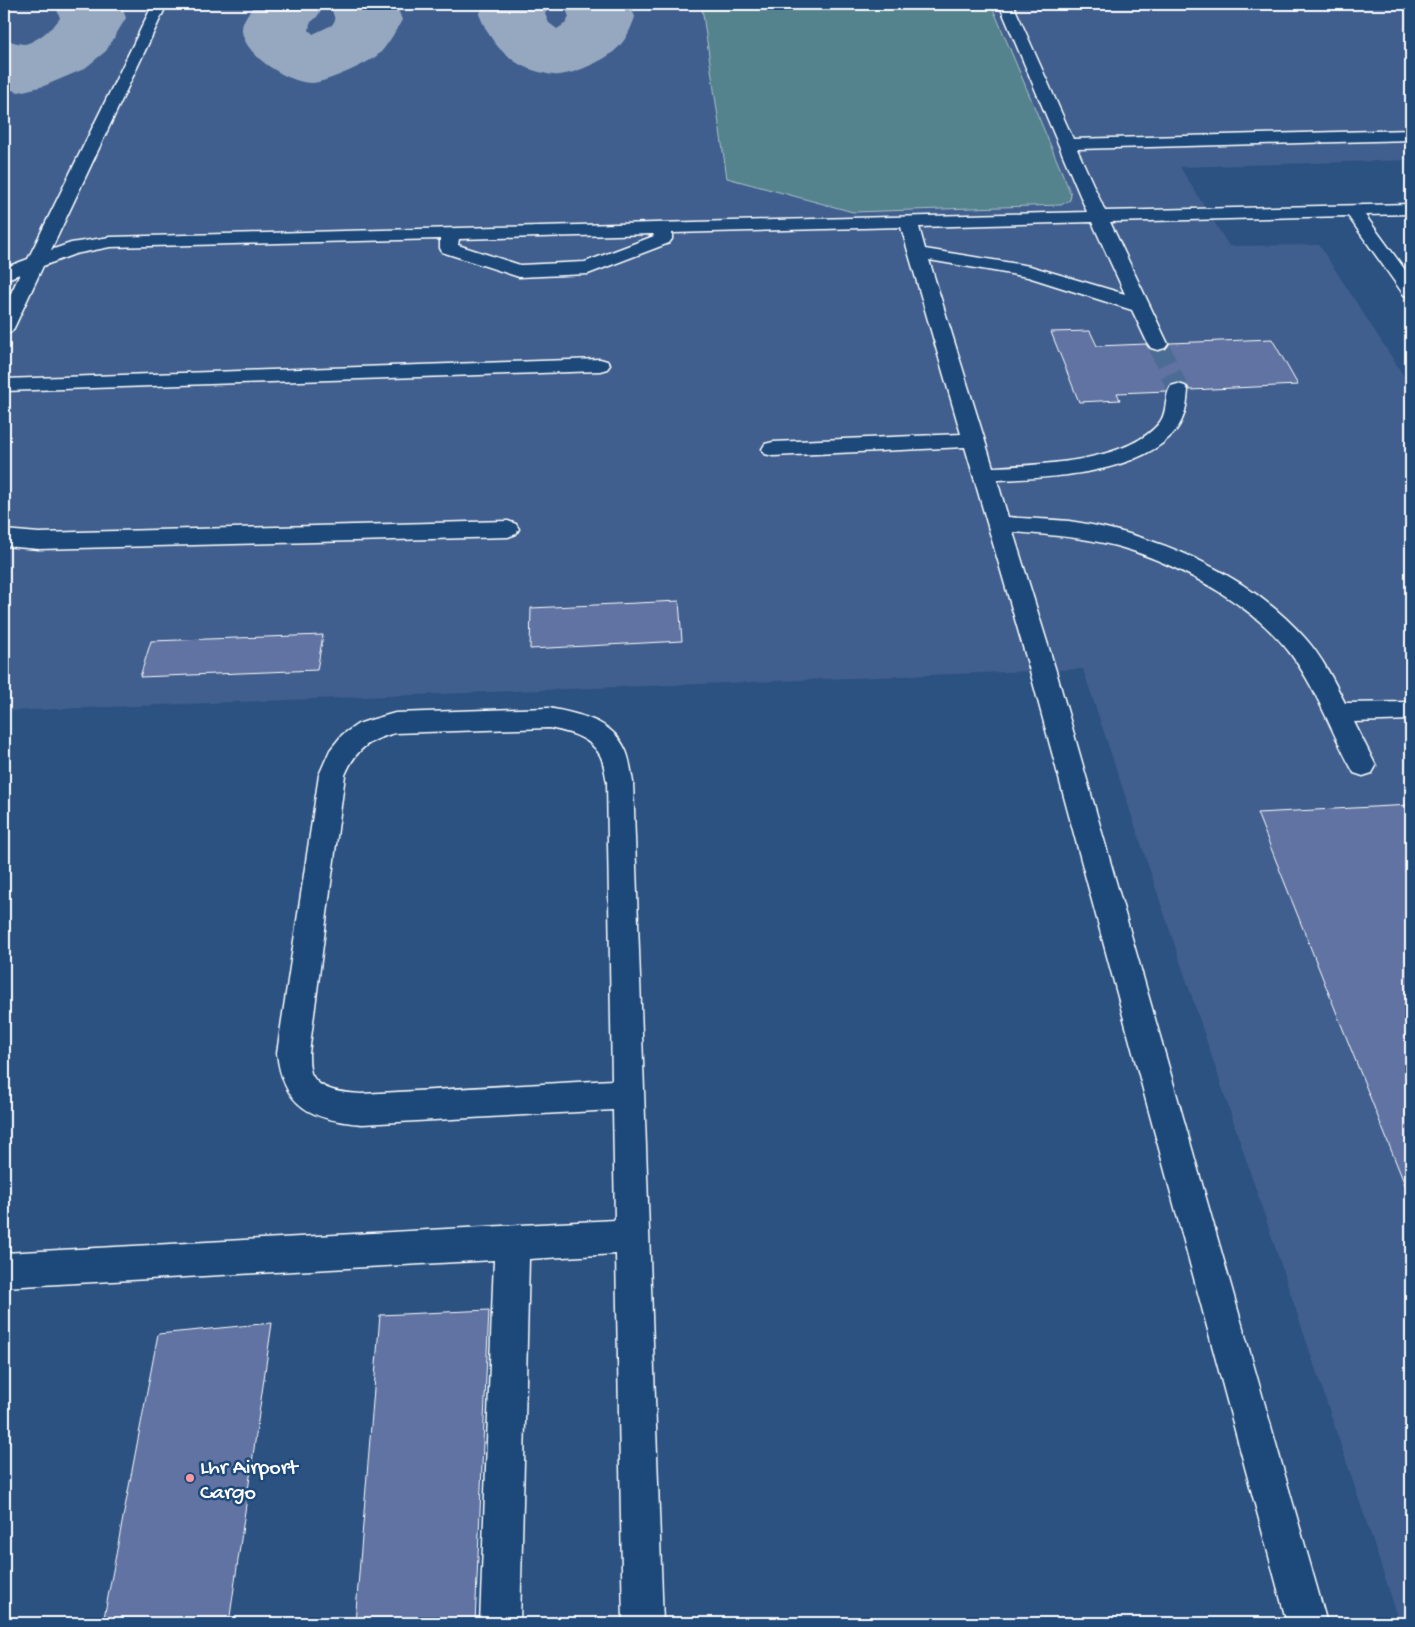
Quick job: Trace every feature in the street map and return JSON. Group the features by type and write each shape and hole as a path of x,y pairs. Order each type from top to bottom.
{"lane":[{"path":"4,328 160,4"},
{"path":"1006,4 1098,216 1158,344"},
{"path":"1067,144 1411,135"},
{"path":"4,274 71,249 110,242 1411,209"},
{"path":"1353,211 1411,291"},
{"path":"908,221 1051,700 1308,1623"},
{"path":"450,233 449,248 519,271 588,268 662,239 662,228"},
{"path":"917,253 974,261 1030,272 1085,287 1140,306"},
{"path":"4,384 600,365"},
{"path":"984,474 1051,471 1090,464 1148,443 1168,426 1176,411 1178,390"},
{"path":"773,449 974,440"},
{"path":"999,524 1069,529 1138,544 1204,572 1263,610 1298,646 1321,681 1363,766"},
{"path":"4,538 38,541 508,529"},
{"path":"1337,713 1411,711"},
{"path":"629,1094 362,1109 331,1106 311,1096 298,1080 292,1053 332,775 338,757 351,742 367,731 395,723 549,718 578,724 599,736 613,752 620,782 629,1094 633,1236 643,1623"},
{"path":"4,1270 633,1236"},
{"path":"500,1623 512,1242"}],"shaded area":[{"path":"4,4 1411,4 1411,160 1180,167 1229,246 1319,245 1411,387 1411,1623 1400,1623 1083,669 4,711"}],"green space":[{"path":"811,4 991,4 1071,194 1070,200 1061,205 853,212 727,178 702,8"}],"building":[{"path":"1090,331 1097,346 1146,344 1150,350 1157,352 1166,349 1170,343 1272,339 1298,385 1190,390 1186,384 1177,382 1170,384 1167,391 1117,393 1120,400 1079,402 1051,332"},
{"path":"679,601 682,641 530,649 531,608"},
{"path":"323,635 317,670 140,677 151,641"},
{"path":"1411,805 1411,1195 1409,1195 1257,813"},
{"path":"489,1310 475,1623 355,1623 380,1315"},
{"name":"Lhr Airport Cargo","path":"272,1323 229,1623 103,1623 158,1334"}],"taxiway":[{"path":"4,60 19,71 59,54 82,37 93,18 88,4"},
{"path":"293,4 276,21 275,30 284,45 312,62 356,39 369,20 363,4"},
{"path":"519,4 512,14 524,36 540,48 556,55 581,44 596,33 602,17 597,4"}],"tunnel":[{"path":"1158,344 1178,390"}],"place":[{"name":"Lhr Airport Cargo","path":"190,1478"}]}
